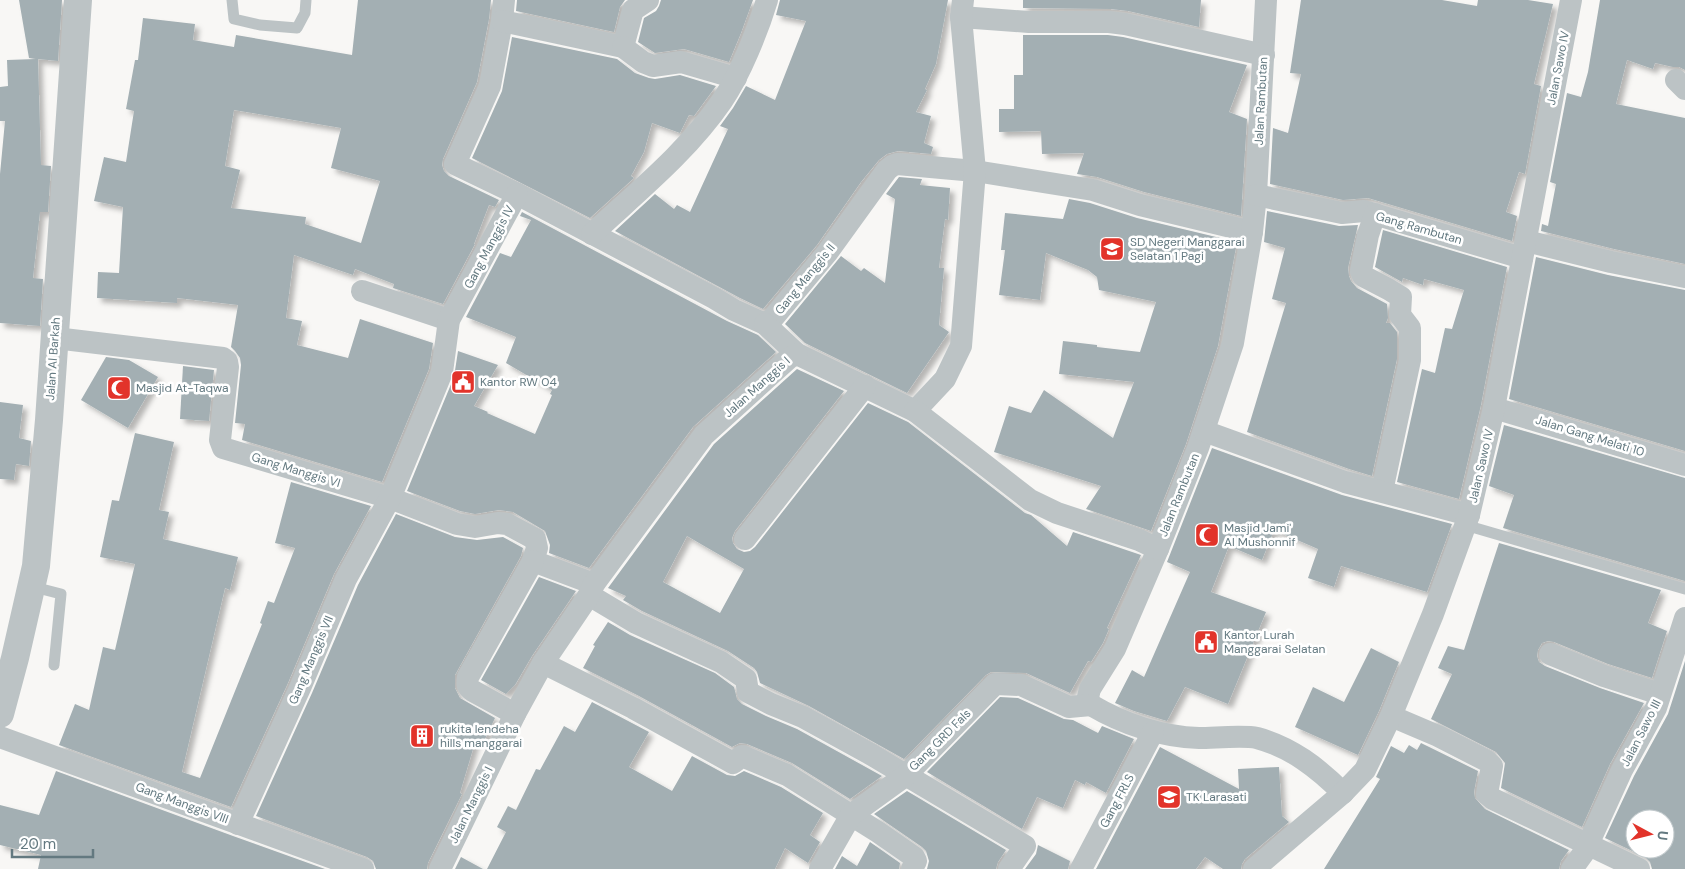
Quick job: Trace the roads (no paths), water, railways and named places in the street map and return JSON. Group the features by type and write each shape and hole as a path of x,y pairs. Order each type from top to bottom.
{"street":[{"name":"Jalan Al Barkah","path":"0,714 36,566 55,338 78,0"},
{"path":"623,47 633,10 648,0"},
{"path":"592,234 685,148 724,99 736,78 767,0"},
{"name":"Jalan Rambutan","path":"1090,705 1088,697 1090,689 1115,649 1158,549 1204,431 1233,343 1252,232 1256,195 1266,0"},
{"name":"Jalan Sawo IV","path":"1254,869 1342,793 1365,770 1391,716 1433,614 1467,520 1494,408 1571,0"},
{"path":"914,410 945,379 961,346 975,171 962,8 1029,22 1109,22 1125,24 1264,55"},
{"path":"503,11 623,47 653,66 681,62 736,78"},
{"name":"Gang Manggis IV","path":"390,498 442,372 449,320 517,194 455,164 490,86 503,11"},
{"name":"Gang Manggis II","path":"517,194 734,310 766,324 774,318 827,253 887,170 892,166 897,164 975,171"},
{"path":"975,171 1093,190 1140,205 1252,232"},
{"name":"Gang Rambutan","path":"1256,195 1342,213 1364,211 1524,249 1611,262 1685,277"},
{"path":"1375,214 1361,271 1363,276 1401,297 1400,315 1410,328 1410,360 1384,482 1380,491"},
{"path":"362,291 449,320"},
{"path":"766,324 797,354"},
{"name":"Gang Manggis VI","path":"55,338 223,358 227,360 228,367 220,440 223,448 390,498 457,524 475,527 498,523 507,524 535,539 537,548 533,561"},
{"name":"Jalan Manggis I","path":"440,869 514,714 543,663 592,589 704,434 789,358 797,354 914,410 1030,500 1057,513 1139,540 1158,549"},
{"path":"745,539 865,386"},
{"name":"Jalan Gang Melati 10","path":"1494,408 1685,465"},
{"path":"1204,431 1345,482 1380,491 1467,520"},
{"name":"Gang Manggis VII","path":"238,824 300,688 346,579 390,498"},
{"path":"514,714 468,688 467,682 468,677 533,561 592,589 636,623 721,662 746,679 748,692 803,717 872,755 1025,846 1009,869"},
{"name":"Jalan Sawo III","path":"1572,869 1588,845 1622,770 1656,708 1685,618"},
{"path":"1550,654 1604,676 1660,694"},
{"path":"543,663 633,708 733,763 742,756 788,775 914,857 916,861 912,869"},
{"name":"Gang GRD Fals","path":"820,869 851,815 905,776 995,684 1021,685 1069,706 1090,705"},
{"path":"1090,705 1100,711 1153,732 1196,738 1255,738 1296,753 1342,793"},
{"path":"1391,716 1438,736 1487,761 1492,766 1487,791 1489,797 1639,869"},
{"name":"Gang FRLS","path":"1081,869 1153,732"},
{"name":"Gang Manggis VIII","path":"0,737 363,869"}],"lane":[{"path":"232,0 234,19 260,25 297,28 305,13 306,0"},
{"path":"1467,520 1685,590"},
{"path":"30,586 61,594 54,665"}],"place":[{"name":"SD Negeri Manggarai Selatan 1 Pagi","path":"1112,249"},
{"name":"Kantor RW 04","path":"463,382"},
{"name":"Masjid At-Taqwa","path":"119,388"},
{"name":"Masjid Jami' Al Mushonnif","path":"1207,535"},
{"name":"Kantor Lurah Manggarai Selatan","path":"1206,642"},
{"name":"rukita lendeha hills manggarai","path":"422,736"},
{"name":"TK Larasati","path":"1169,797"}]}
